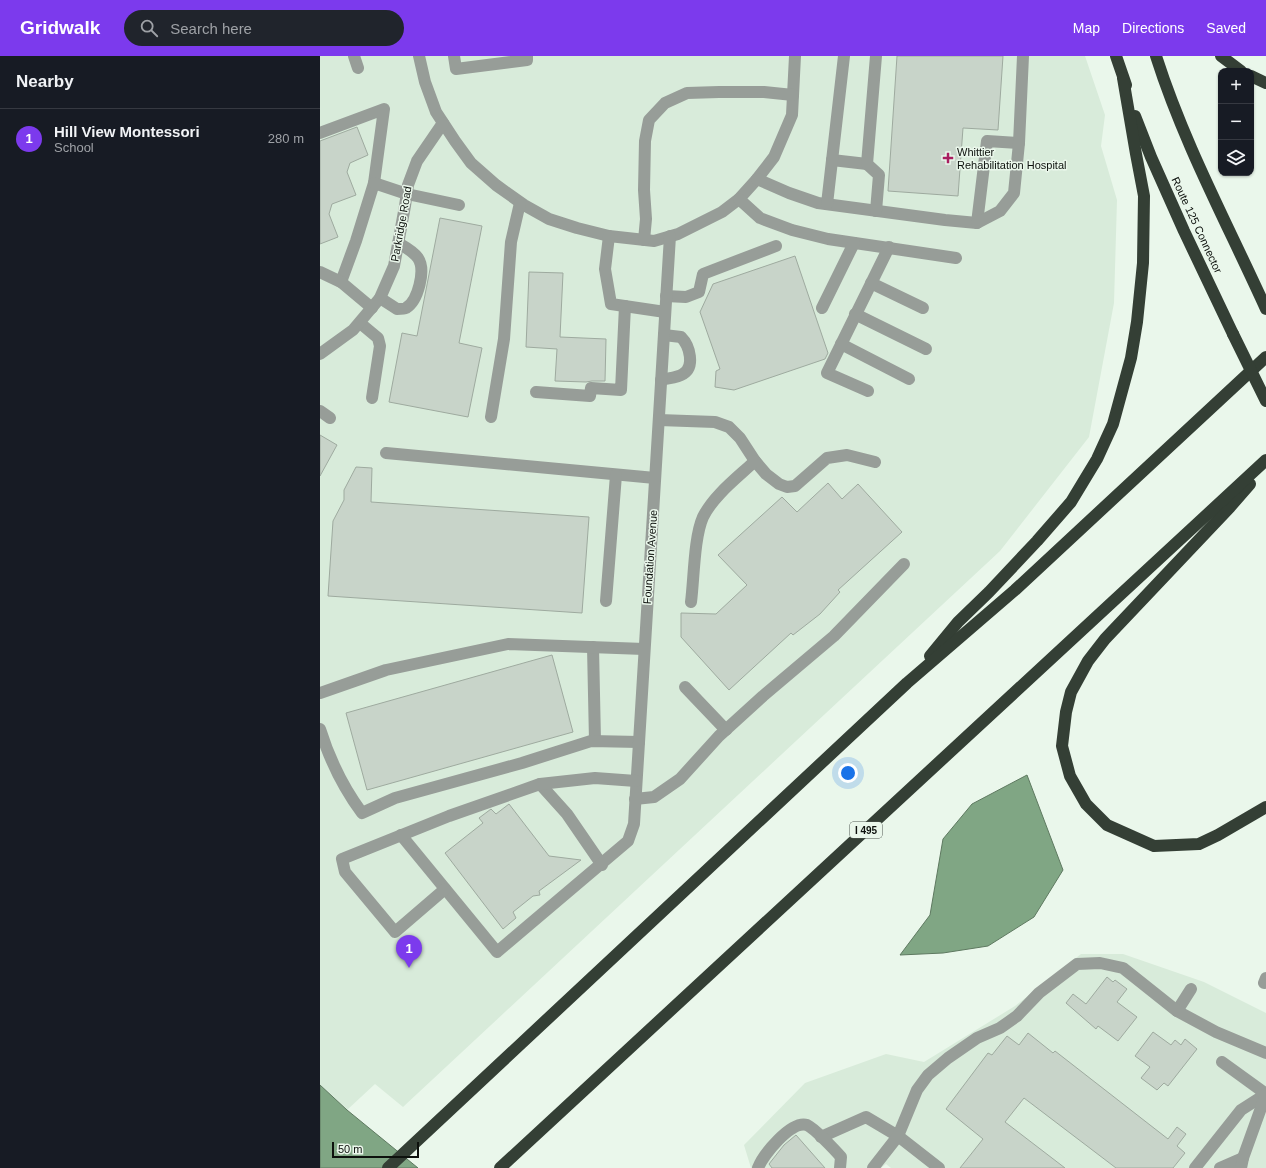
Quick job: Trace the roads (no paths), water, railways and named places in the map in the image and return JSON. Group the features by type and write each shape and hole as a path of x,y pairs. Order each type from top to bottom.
{"highway":[{"name":"Route 125 Connector","path":"1116,56 1137,121 1151,157 1184,231 1266,401"},
{"path":"1156,56 1166,86 1198,166 1265,306"},
{"path":"1221,56 1237,68"},
{"path":"907,683 958,622 989,592 1071,502 1097,459 1113,424 1131,358 1137,322 1143,263 1144,196 1123,78"},
{"path":"1254,78 1266,84"},
{"path":"388,1168 907,683 1015,590 1266,357"},
{"path":"1265,461 1249,486 1105,639 1088,661 1071,692 1066,712 1062,746 1070,776 1086,804 1107,825 1154,846 1199,844 1218,835 1266,807"},
{"name":"I 495","path":"500,1168 1265,461"}],"street":[{"path":"354,56 358,68"},
{"path":"419,56 425,82 436,112 471,163 496,185 520,203 549,219 608,236 644,240 654,240 678,234 722,212 739,199 757,179 774,157 792,115 795,56"},
{"path":"454,56 456,69 527,60 527,56"},
{"path":"826,204 844,56"},
{"path":"868,164 876,56"},
{"path":"757,179 789,193 818,203 977,223 1000,211 1014,193 1019,143 1023,56"},
{"path":"644,240 646,218 644,190 645,141 649,120 665,103 687,93 764,92 793,95"},
{"path":"320,134 384,109 374,183 360,229 340,282"},
{"name":"Parkridge Road","path":"321,352 354,330 380,298 394,266 408,185 417,161 443,123"},
{"path":"977,223 987,141 1019,143"},
{"path":"832,160 868,164 879,175 876,211"},
{"path":"374,183 407,194 459,205"},
{"path":"739,199 760,218 806,234 828,239 956,258"},
{"path":"491,417 504,339 511,242 520,203"},
{"path":"608,236 605,269 611,304 665,312"},
{"name":"Foundation Avenue","path":"445,889 498,952 602,865 628,841 634,824 670,236"},
{"path":"380,298 397,309 406,308 414,299 419,286 422,274 419,259 411,251 398,243"},
{"path":"822,308 854,243"},
{"path":"666,296 686,297 699,292 703,274 776,246"},
{"path":"868,391 827,373 890,247"},
{"path":"320,272 340,282 372,308"},
{"path":"871,283 923,308"},
{"path":"536,392 590,396 591,388 621,390 625,306"},
{"path":"856,314 926,348"},
{"path":"360,323 378,338 380,346 372,398"},
{"path":"661,380 681,376 689,367 690,359 688,347 681,337 664,334"},
{"path":"841,344 909,379"},
{"path":"658,420 715,422 729,427 740,438 755,461 766,474 779,484 787,487 795,486 828,458 847,455 875,462"},
{"path":"386,453 655,478"},
{"path":"691,602 698,532 704,517 718,496 755,461"},
{"path":"606,601 616,474"},
{"path":"635,799 654,797 680,779 726,730 763,696 834,636 904,564"},
{"path":"320,693 386,670 508,644 644,649"},
{"path":"593,647 595,741"},
{"path":"684,687 726,730"},
{"path":"320,729 328,753 346,791 362,813 395,798 522,763 592,741 639,742"},
{"path":"401,835 445,889 395,932 345,872 342,859 401,835 449,816 540,784 595,778 636,780"},
{"path":"540,784 567,814 602,865"},
{"path":"872,1168 898,1136 917,1090 928,1075 948,1058 977,1038 1000,1028 1017,1016 1039,993 1077,964 1100,962 1123,968 1177,1011 1216,1032 1266,1053"},
{"path":"1177,1011 1191,989"},
{"path":"1222,1062 1266,1094"},
{"path":"1220,1168 1242,1163 1263,1113 1266,1094"},
{"path":"1195,1168 1241,1110 1266,1094"},
{"path":"821,1138 866,1117 898,1136 939,1168"},
{"path":"758,1168 762,1158 784,1135 798,1125 808,1125 841,1157 840,1168"}],"place":[{"name":"Whittier Rehabilitation Hospital","path":"948,158"},
{"name":"Hill View Montessori","path":"409,968"}]}
